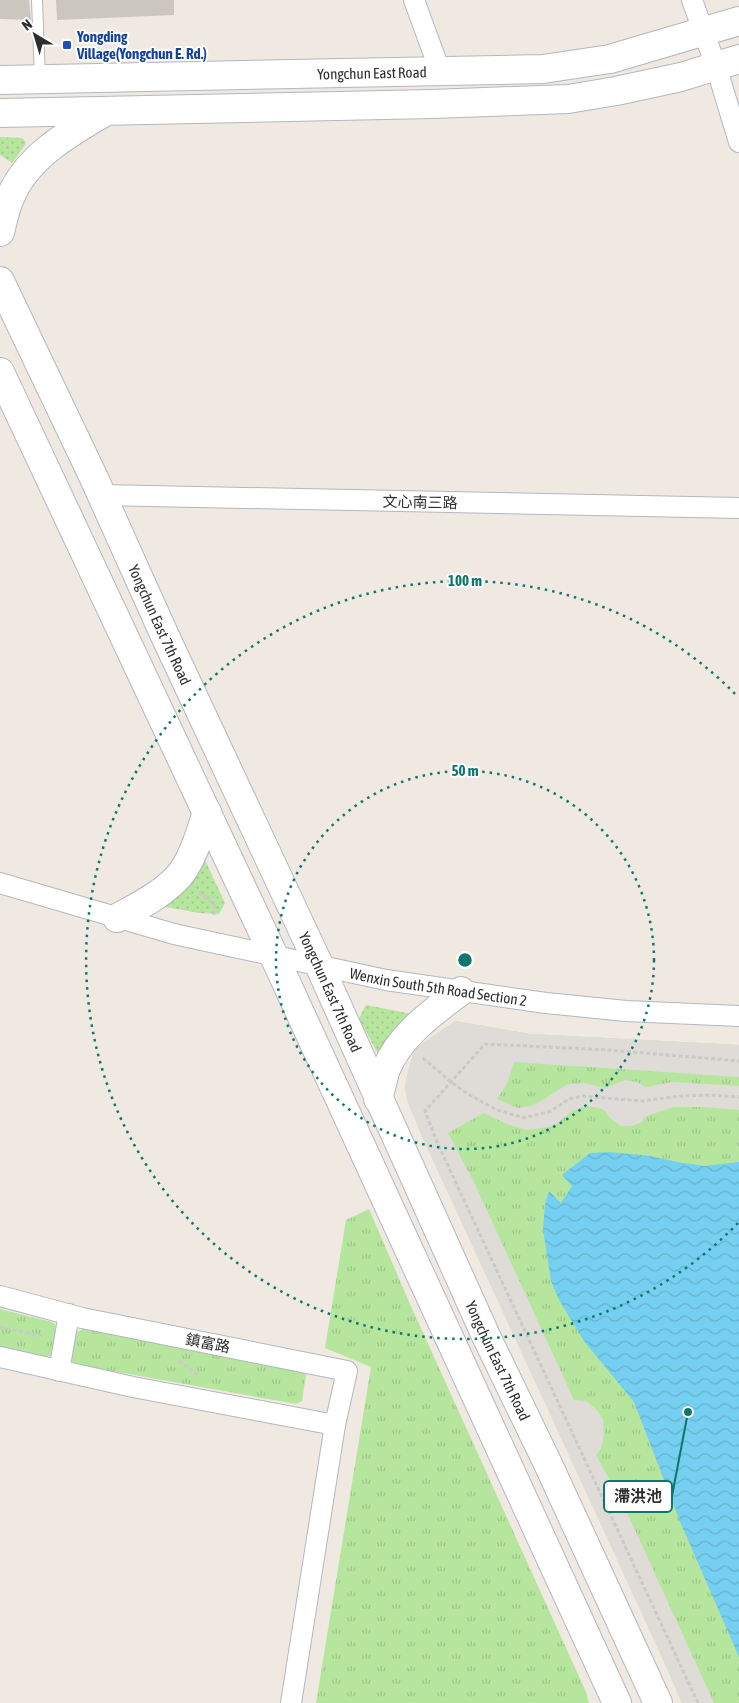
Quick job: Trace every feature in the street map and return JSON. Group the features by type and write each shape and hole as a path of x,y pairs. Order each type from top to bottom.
{"street":[{"path":"414,0 440,71"},
{"path":"692,0 703,32 727,62 739,142"},
{"name":"Yongchun East Road","path":"0,80 553,68 610,59 739,21"},
{"path":"0,113 432,104 568,99 616,91 681,76 727,62"},
{"path":"0,232 10,197 32,164 71,132 106,111"},
{"name":"Yongchun East 7th Road","path":"0,281 102,495 165,636 319,965 486,1336 548,1464 658,1703"},
{"path":"0,372 274,956 611,1696"},
{"name":"文心南三路","path":"102,495 739,508"},
{"path":"117,918 150,900 180,876 195,848 207,812"},
{"name":"Wenxin South 5th Road Section 2","path":"0,883 192,938 386,980 546,1003 626,1011 739,1016"},
{"path":"378,1099 386,1069 398,1048 423,1020 461,991"},
{"name":"鎮富路","path":"0,1296 69,1314 348,1371 335,1425"},
{"path":"58,1371 69,1314"},
{"path":"0,1357 58,1371 335,1425 291,1703"}],"lane":[{"path":"37,0 40,80"}],"path":[{"path":"194,887 214,904 214,915"},
{"path":"698,1703 436,1142 425,1111 485,1044 610,1050 739,1061"},
{"path":"422,1056 451,1082 468,1094 497,1110 524,1118 551,1110 569,1099 582,1096 642,1102 698,1095 739,1097"},
{"path":"0,1327 51,1338"},
{"path":"174,1357 184,1367 199,1376"},
{"path":"184,1367 192,1362"}],"green space":[{"path":"0,137 22,138 26,142 12,163 0,155"},
{"path":"204,858 225,903 219,914 199,913 166,907 165,902"},
{"path":"366,1005 412,1014 385,1044 379,1056 359,1018"},
{"path":"455,1021 530,1034 739,1045 739,1703 682,1703 407,1100 405,1085 414,1050"},
{"path":"369,1209 410,1304 586,1692 589,1703 316,1703 371,1367 325,1348 346,1220"},
{"path":"0,1309 52,1322 56,1325 52,1355 33,1357 0,1347"},
{"path":"83,1329 301,1369 306,1375 302,1401 296,1404 73,1364 69,1356 77,1332"}],"shaded area":[{"path":"455,1021 530,1034 739,1045 739,1077 514,1062 507,1084 497,1099 518,1108 530,1106 541,1101 568,1084 583,1083 606,1088 625,1080 637,1082 646,1087 673,1082 739,1086 739,1110 674,1107 646,1116 642,1122 632,1126 621,1126 611,1119 603,1109 587,1106 572,1111 554,1126 527,1130 507,1124 484,1113 448,1133 473,1180 574,1400 586,1401 597,1410 603,1419 604,1434 601,1449 596,1455 625,1508 714,1703 682,1703 422,1137 407,1100 405,1085 414,1050"}],"water":[{"path":"609,1152 650,1156 705,1166 739,1162 739,1657 681,1524 634,1402 584,1341 559,1300 551,1281 543,1229 545,1204 549,1191 561,1203 572,1186 562,1175 590,1153"}],"building":[{"path":"0,0 29,0 31,20 0,19"},
{"path":"56,0 174,0 174,15 57,20"}],"place":[{"name":"Yongding Village(Yongchun E. Rd.)","path":"67,45"},
{"name":"滯洪池","path":"688,1412"}]}
